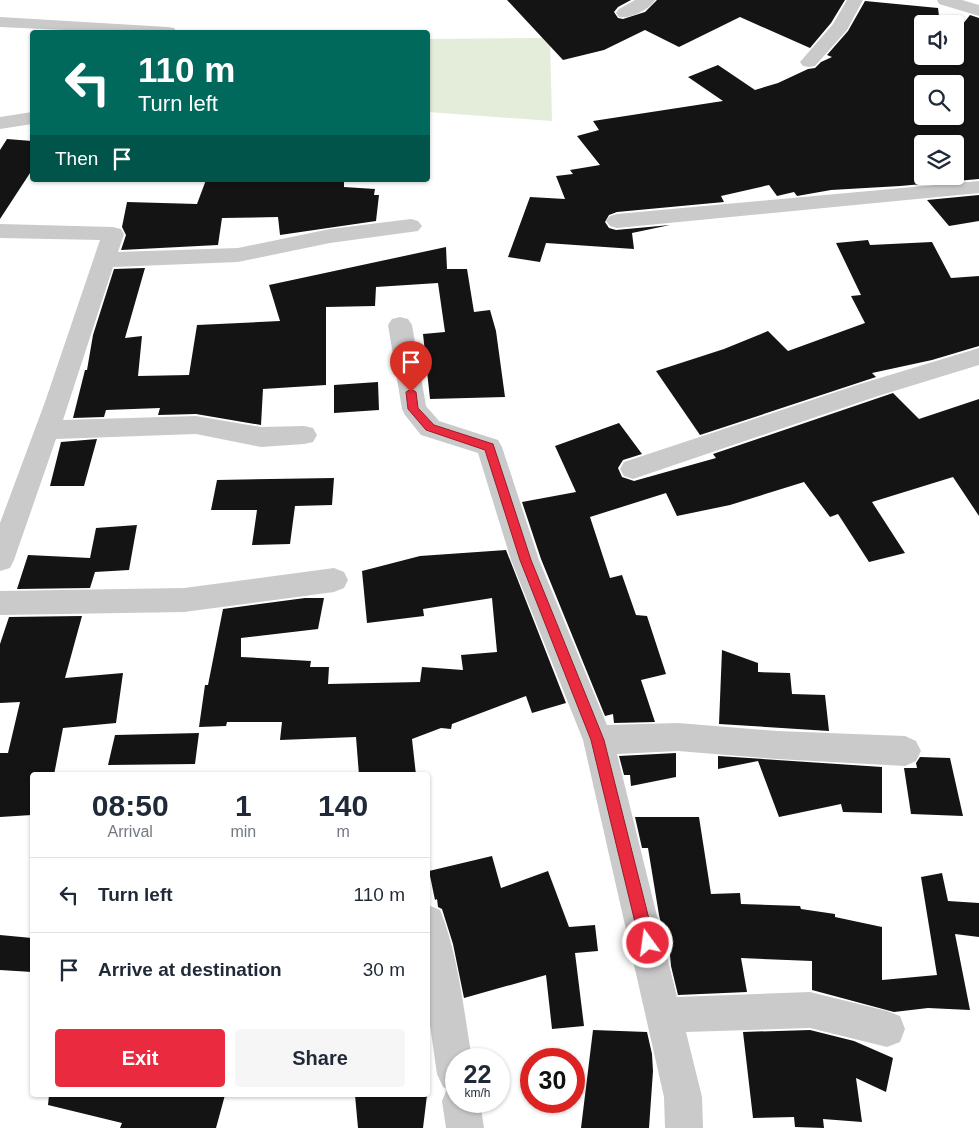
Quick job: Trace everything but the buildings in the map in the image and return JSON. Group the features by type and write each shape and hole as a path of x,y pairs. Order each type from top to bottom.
{"street":[{"path":"625,13 647,0"},
{"path":"809,62 835,37 844,25 855,0"},
{"path":"945,0 979,11"},
{"path":"0,22 142,30"},
{"path":"0,123 30,118"},
{"path":"617,221 979,187"},
{"path":"105,260 238,255 330,236 411,226"},
{"path":"0,231 114,234 0,560"},
{"path":"400,326 414,409 430,428 489,447 525,560 598,740 665,1015 683,1097 684,1128"},
{"path":"633,469 870,390 979,356"},
{"path":"47,430 196,425 261,437 304,435"},
{"path":"0,603 184,600 334,580"},
{"path":"598,740 678,738 905,751"},
{"path":"430,931 452,1048"},
{"path":"665,1015 810,1010 887,1030"},
{"path":"463,1113 465,1128"}],"green space":[{"path":"550,38 552,121 430,112 430,39"}],"route":[{"path":"411,392 414,409 430,428 489,447 525,560 598,740 648,943"}]}
